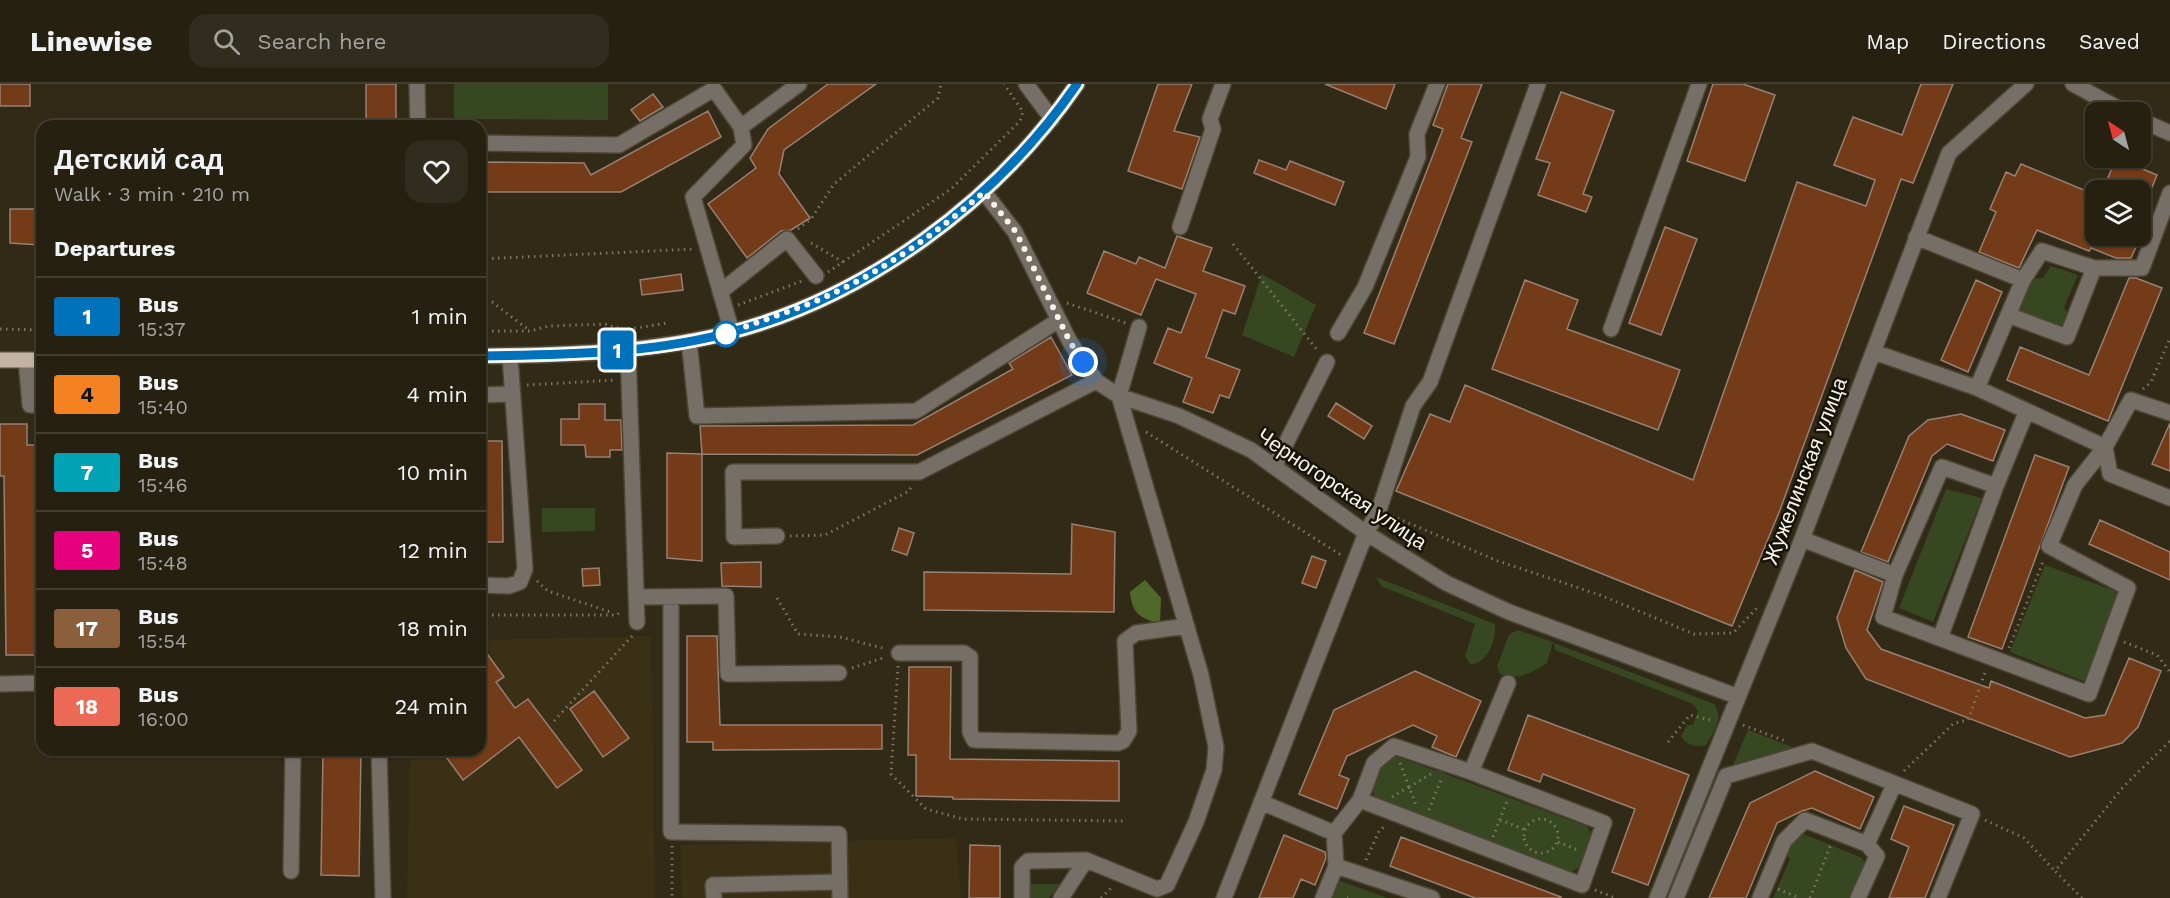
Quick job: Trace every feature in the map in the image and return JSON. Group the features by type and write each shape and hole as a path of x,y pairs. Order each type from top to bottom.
{"main road":[{"path":"486,356 573,355 689,340 732,332 784,315 838,291 888,262 961,212 984,192 1053,119 1077,84"},
{"path":"0,360 36,360"}],"street":[{"path":"417,84 418,120"},
{"path":"741,127 799,84"},
{"path":"1026,84 1053,119"},
{"path":"1180,227 1213,129 1210,119 1223,84"},
{"path":"1224,898 1366,533 1379,510 1413,406 1430,381 1538,84"},
{"path":"1611,329 1699,84"},
{"name":"Жужелинская улица","path":"1657,898 1729,720 1736,696 1802,538 1949,153 2026,84"},
{"path":"2073,84 2106,102"},
{"path":"1338,333 1365,287 1418,157 1417,134 1434,85"},
{"path":"486,143 619,145 712,87 741,127 744,145 693,197 732,332"},
{"path":"2151,125 2170,133"},
{"name":"Черногорская улица","path":"984,192 1016,232 1070,342 1096,381 1119,396 1179,416 1251,450 1275,465 1366,533 1446,583 1509,612 1736,696"},
{"path":"1977,388 2024,280 2042,251 2094,268 2142,268 2170,193"},
{"path":"1916,237 2024,280"},
{"path":"720,292 787,239 816,276"},
{"path":"2008,315 2067,337 2094,268"},
{"path":"689,340 697,416 916,411 1059,320"},
{"path":"1022,898 1024,863 1086,860 1162,889 1167,885 1196,822 1214,770 1216,747 1201,675 1119,396 1139,327"},
{"path":"628,349 637,622"},
{"path":"1874,352 1977,388 2026,413 2105,447"},
{"path":"486,585 509,586 520,582 525,570 510,356"},
{"path":"26,360 30,405 36,405"},
{"path":"1275,465 1327,362"},
{"path":"777,536 734,537 733,472 919,472 1096,381"},
{"path":"486,394 513,390"},
{"path":"1996,486 1942,467 1895,575 1883,617 2089,694 2128,588 2049,546 2075,485 2105,447 2131,400 2170,412"},
{"path":"1940,638 1996,486 2026,413"},
{"path":"2105,447 2110,474 2170,498"},
{"path":"1802,538 1895,575"},
{"path":"637,597 726,596 728,674 839,673"},
{"path":"671,597 671,832 839,834 840,898"},
{"path":"899,653 968,654 971,661 970,732 974,740 1118,743 1123,741 1129,731 1125,640 1136,633 1187,626"},
{"path":"0,684 36,683"},
{"path":"1471,772 1508,683"},
{"path":"1323,898 1336,866 1334,833 1360,800 1374,763 1394,746 1471,772 1604,823 1579,892 1488,849 1360,800"},
{"path":"1676,898 1726,776 1812,751 1972,814 1938,898"},
{"path":"291,871 294,756"},
{"path":"380,756 383,898"},
{"path":"1867,844 1894,785"},
{"path":"1261,802 1334,833"},
{"path":"1763,891 1784,841 1805,820 1867,844 1877,856 1858,898"},
{"path":"1061,898 1086,860"},
{"path":"1336,866 1363,873 1432,898"},
{"path":"714,898 714,885 840,882"}],"path":[{"path":"793,233 811,219 834,184 938,98 941,84"},
{"path":"725,310 816,276 843,262 951,189 1020,121 1023,111 1004,84"},
{"path":"803,238 843,262"},
{"path":"1233,244 1327,362"},
{"path":"486,259 708,249"},
{"path":"1062,295 1068,304 1139,327"},
{"path":"486,301 492,302 531,331"},
{"path":"486,331 531,331 549,326 605,324 624,330 667,323"},
{"path":"0,329 36,330"},
{"path":"2131,400 2151,382 2170,338"},
{"path":"513,390 629,379"},
{"path":"1124,418 1342,556 1351,572"},
{"path":"777,536 825,535 909,491 919,472"},
{"path":"1379,510 1498,561 1600,595 1694,634 1733,633 1759,606 1779,594"},
{"path":"1894,785 1909,765 1954,723 1968,720 2049,546"},
{"path":"525,570 548,591 617,615"},
{"path":"486,615 617,615 637,597"},
{"path":"777,598 798,634 840,637 899,653"},
{"path":"554,721 632,636 637,622"},
{"path":"2111,637 2157,655 2170,672"},
{"path":"839,673 899,653"},
{"path":"899,653 891,774 926,809 963,819 1126,821"},
{"path":"1668,742 1690,715 1713,721 1729,720 1812,751"},
{"path":"2055,871 2124,786 2170,741"},
{"path":"1394,746 1423,825"},
{"path":"1376,807 1447,764"},
{"path":"1423,825 1447,764"},
{"path":"1488,849 1513,788"},
{"path":"1972,814 2024,838 2082,898"},
{"path":"1363,873 1367,854 1379,831 1399,815"},
{"path":"1500,820 1526,830"},
{"path":"1545,820 1557,830 1557,842 1551,850 1535,852 1527,846 1526,830 1533,821 1545,820"},
{"path":"671,832 672,898"},
{"path":"1810,898 1836,832"},
{"path":"1557,842 1592,856"},
{"path":"1763,891 1800,898"},
{"path":"1579,892 1600,892 1615,898"},
{"path":"1600,892 1601,898"}],"shaded area":[{"path":"651,636 655,898 407,898 410,756 486,756 486,640"},
{"path":"956,838 961,898 682,898 681,845"}],"green space":[{"path":"454,84 608,84 608,120 454,119"},
{"path":"2051,266 2078,275 2064,307 2071,320 2066,334 2015,313 2028,279 2043,278"},
{"path":"1262,274 1316,305 1294,357 1242,335"},
{"path":"1946,489 1982,498 1933,622 1899,608"},
{"path":"542,508 595,508 595,531 542,532"},
{"path":"2045,565 2115,591 2120,597 2089,677 2083,681 2010,652"},
{"path":"1376,577 1495,624 1494,636 1486,656 1481,661 1470,664 1465,656 1475,624 1381,586"},
{"path":"1145,580 1161,598 1160,624 1142,617 1133,605 1130,592"},
{"path":"1517,630 1553,642 1547,663 1525,675 1506,676 1500,674 1497,666 1509,635"},
{"path":"1554,643 1714,704 1718,720 1706,745 1692,745 1681,736 1687,725 1693,725 1698,711 1693,704 1555,650"},
{"path":"1748,730 1800,750 1731,770"},
{"path":"1393,751 1395,756 1437,771 1445,767 1443,773 1586,826 1592,834 1579,867 1570,873 1375,798 1373,785 1376,772"},
{"path":"1804,834 1862,858 1866,864 1855,898 1773,898 1790,859 1785,854 1789,843"},
{"path":"1340,881 1388,898 1328,898 1332,887"},
{"path":"1031,884 1060,884 1049,898 1031,898"}],"building":[{"path":"0,84 30,84 30,106 0,106"},
{"path":"366,84 396,84 396,120 366,120"},
{"path":"828,84 876,84 784,150 779,174 810,218 791,230 781,231 747,258 708,204 756,168 750,158 768,129"},
{"path":"1158,84 1192,84 1174,131 1200,137 1182,189 1128,171"},
{"path":"1325,84 1395,84 1386,109"},
{"path":"1448,84 1482,84 1461,138 1472,142 1394,344 1364,333 1443,129 1433,125"},
{"path":"1713,84 1743,84 1775,95 1745,181 1687,161"},
{"path":"1921,84 1953,84 1913,183 1901,179 1780,510 1732,626 1396,491 1430,414 1450,422 1465,385 1693,480 1797,182 1866,206 1875,180 1834,165 1853,117 1902,135"},
{"path":"1561,92 1614,111 1583,194 1592,197 1586,212 1538,195 1550,163 1536,159"},
{"path":"653,94 663,107 640,121 631,110"},
{"path":"708,111 721,137 621,192 486,192 486,162 584,163 591,175"},
{"path":"1259,160 1286,170 1290,161 1344,182 1335,205 1254,173"},
{"path":"2021,164 2085,190 2085,246 2136,246 2131,258 2116,258 2091,248 2089,251 2037,230 2019,268 1979,252 1996,212 1990,209 2006,172 2015,176"},
{"path":"2112,168 2140,168 2157,175 2151,190 2151,180 2107,180"},
{"path":"10,209 36,209 36,245 10,243"},
{"path":"1665,227 1697,239 1661,335 1629,323"},
{"path":"1177,236 1212,248 1203,271 1245,286 1235,314 1223,310 1206,357 1240,370 1229,398 1220,395 1213,413 1183,402 1192,378 1154,363 1168,328 1181,333 1196,294 1156,279 1141,315 1087,293 1104,251 1136,264 1139,257 1165,268"},
{"path":"681,274 683,290 642,295 640,280"},
{"path":"2129,278 2136,278 2162,288 2108,421 2007,380 2020,347 2089,375"},
{"path":"1525,280 1578,300 1567,329 1680,370 1658,430 1492,369"},
{"path":"1976,280 2002,292 1968,372 1941,360"},
{"path":"1051,337 1072,375 917,455 702,454 700,426 913,425 1013,369 1009,363"},
{"path":"1336,403 1372,426 1364,439 1328,416"},
{"path":"579,404 605,404 605,420 621,420 622,450 610,450 610,457 586,457 585,445 561,445 561,419 579,419"},
{"path":"1961,414 2005,430 1993,461 1947,444 1932,456 1888,562 1861,552 1909,436 1928,420"},
{"path":"2170,423 2170,471 2152,464"},
{"path":"0,424 27,424 27,445 36,445 36,655 6,655 4,476 0,476"},
{"path":"486,441 502,441 503,542 486,542"},
{"path":"667,453 702,454 702,561 667,558"},
{"path":"2035,455 2069,467 2002,649 1968,637"},
{"path":"2100,520 2170,552 2170,580 2089,544"},
{"path":"1072,524 1115,532 1114,612 924,610 924,572 1071,574"},
{"path":"899,528 914,533 907,555 892,550"},
{"path":"1312,556 1326,561 1316,588 1302,583"},
{"path":"761,562 761,587 722,586 721,563"},
{"path":"599,568 600,585 583,586 582,569"},
{"path":"1855,570 1883,582 1867,630 1881,649 1989,688 1991,681 2085,718 2105,715 2129,658 2161,671 2138,727 2122,743 2070,757 1866,679 1846,648 1837,618"},
{"path":"687,636 717,636 720,725 882,725 882,749 713,750 713,742 687,742"},
{"path":"486,652 504,677 496,682 515,708 528,699 582,770 557,788 519,737 463,780 445,756 486,756"},
{"path":"909,667 951,667 950,759 1119,761 1119,801 953,799 953,797 916,796 916,755 908,755"},
{"path":"1415,671 1481,701 1456,757 1432,747 1437,736 1413,725 1347,756 1339,775 1349,779 1337,809 1299,794 1334,710"},
{"path":"594,691 629,738 603,757 570,709"},
{"path":"1528,715 1689,775 1648,885 1612,872 1635,809 1543,774 1540,782 1508,770"},
{"path":"323,756 361,756 359,876 321,875"},
{"path":"1815,771 1874,797 1860,829 1812,808 1802,811 1777,823 1746,898 1709,898 1750,803"},
{"path":"1904,806 1954,825 1925,898 1889,898 1909,847 1891,839"},
{"path":"1284,835 1325,852 1326,858 1315,885 1301,879 1293,898 1259,898"},
{"path":"1401,837 1561,898 1475,898 1390,866"},
{"path":"970,845 1000,846 1000,898 969,898"}],"bus line":[{"name":"1","path":"486,356 573,355 669,344 726,334 784,315 838,291 888,262 961,212 1038,138 1077,84"}],"route":[{"path":"726,334 784,315 838,291 888,262 961,212 984,192 1016,232 1070,342 1083,362"}]}
